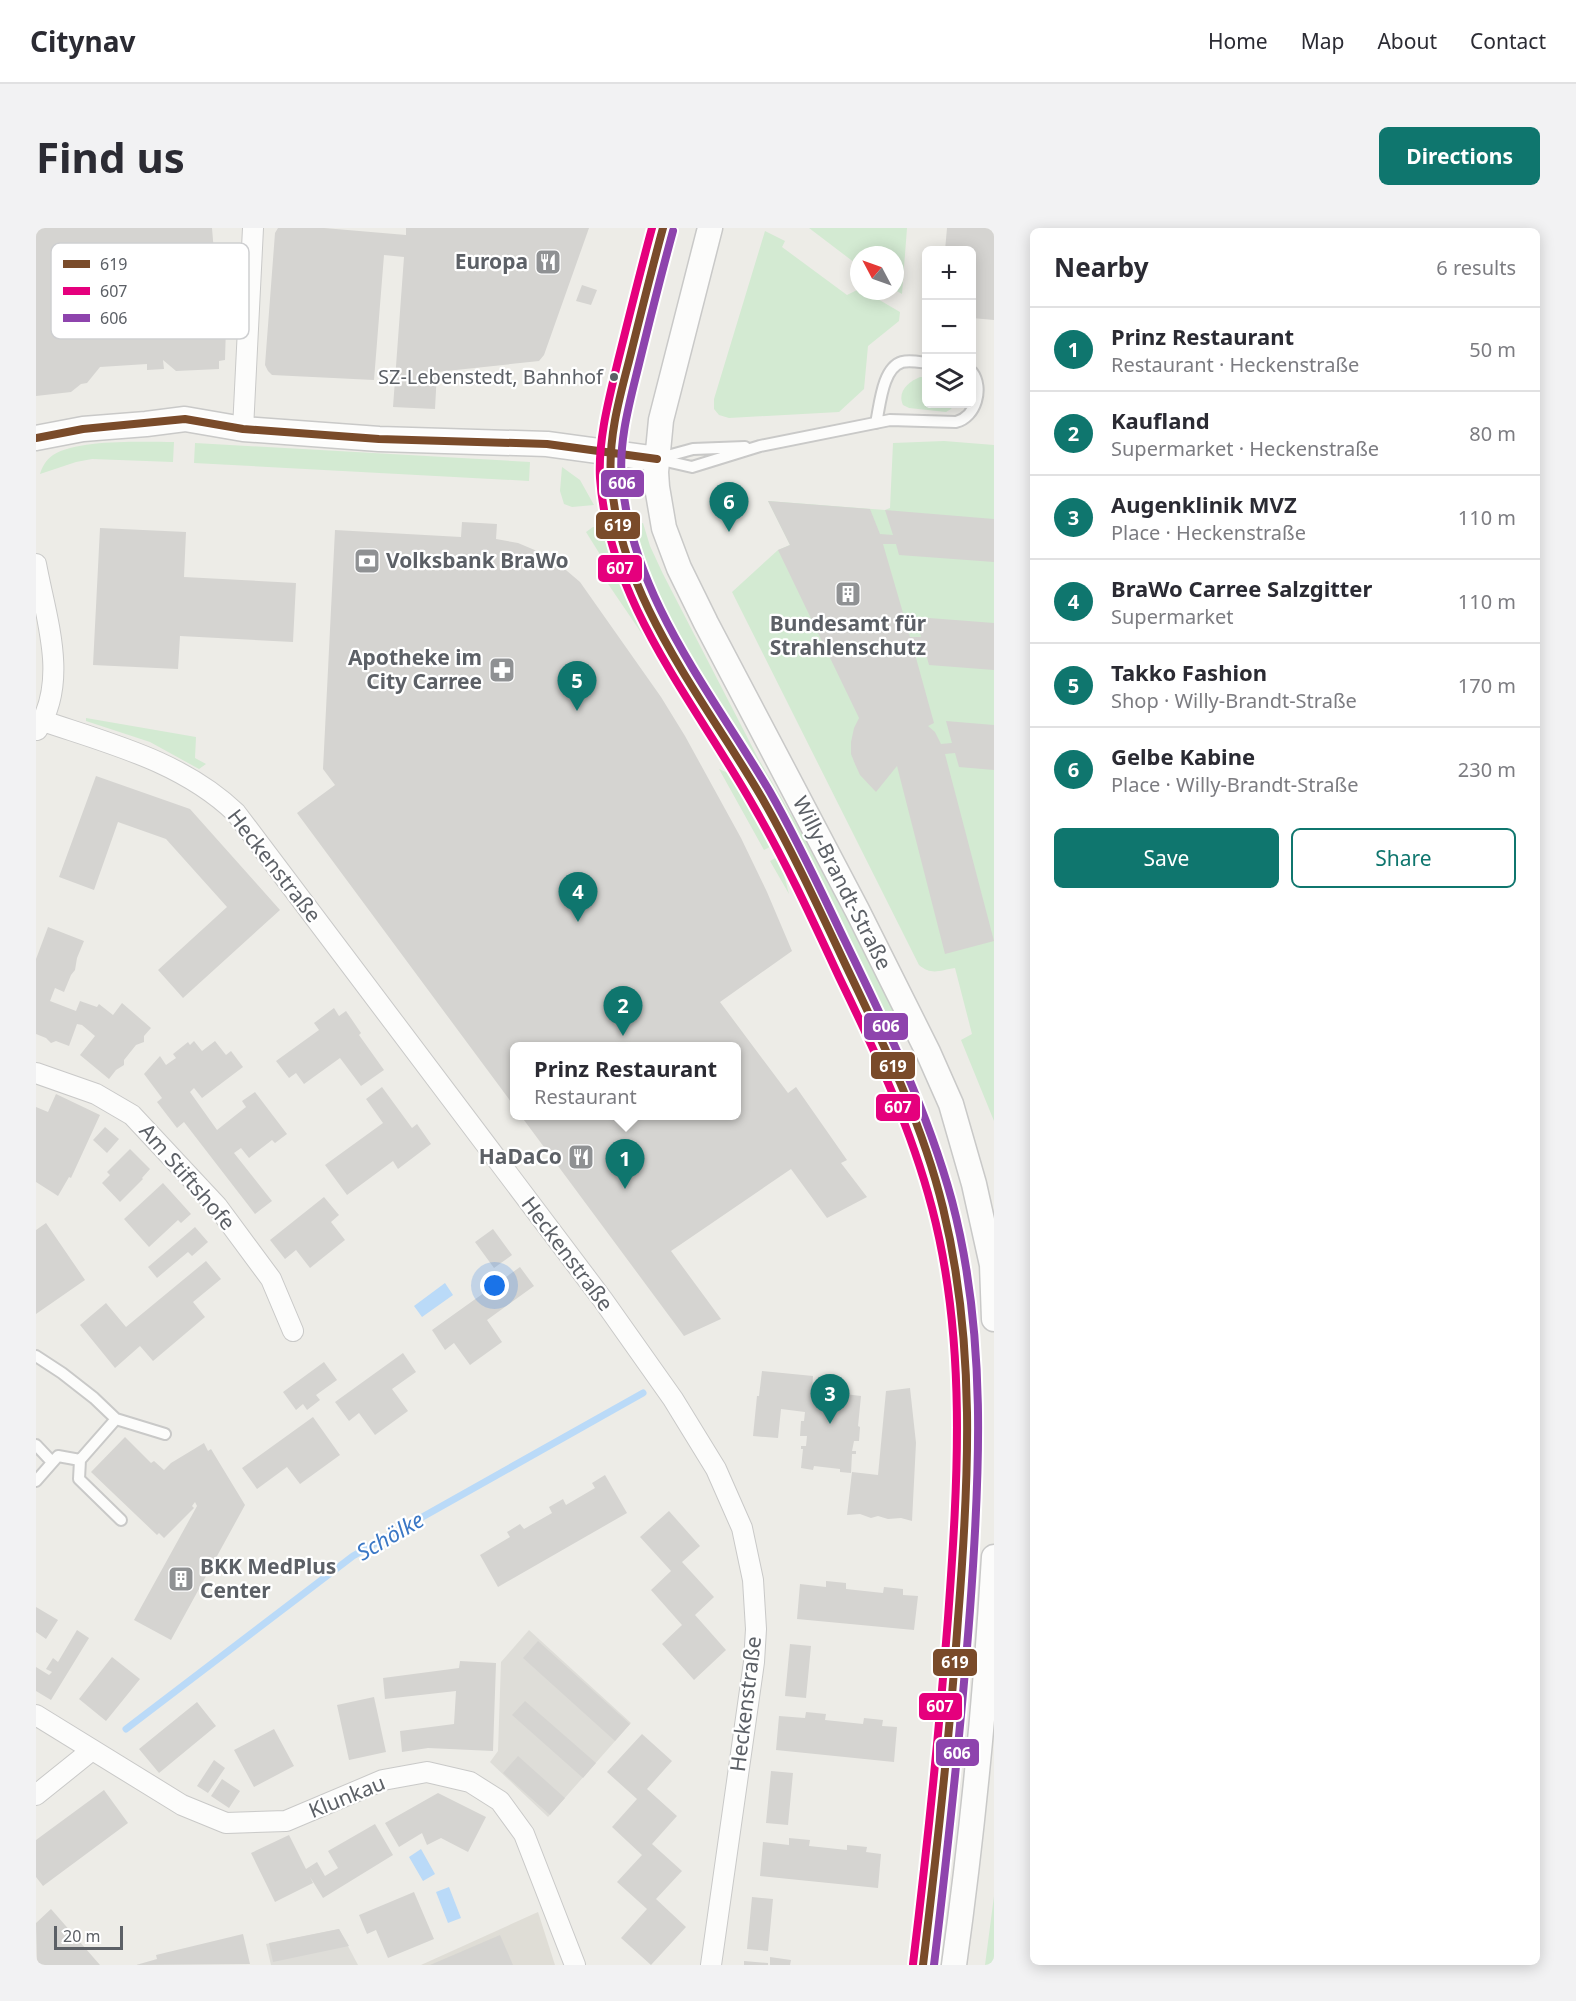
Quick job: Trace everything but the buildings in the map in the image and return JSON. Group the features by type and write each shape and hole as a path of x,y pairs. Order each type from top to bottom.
{"street":[{"path":"249,308 253,228"},
{"name":"Willy-Brandt-Straße","path":"663,228 623,384 612,453 611,479 617,518 633,573 647,608 670,651 760,796 792,855 901,1086 926,1152 942,1206 963,1311 967,1447 965,1522 949,1732 923,1965"},
{"name":"Willy-Brandt-Straße","path":"710,228 664,403 657,459 657,487 662,517 679,568 706,623 857,910 928,1052 951,1104 974,1184 992,1264 994,1319"},
{"path":"243,429 247,339"},
{"path":"36,438 84,429 146,424 176,431 243,429 379,439 547,444 657,459"},
{"path":"36,564 52,646 54,672 53,691 39,726"},
{"name":"Heckenstraße","path":"39,726 146,756 204,786 236,813 603,1300 673,1399 716,1470 742,1528 753,1580 756,1629 751,1684 711,1965"},
{"name":"Am Stiftshofe","path":"36,1073 96,1094 132,1115 217,1206 271,1279 293,1331"},
{"path":"954,1965 970,1849 994,1557"},
{"name":"Klunkau","path":"36,1715 182,1805 226,1823 286,1821 383,1780 427,1772 470,1782 500,1801 524,1834 575,1965"},
{"path":"36,1795 92,1750"}],"lane":[{"path":"876,423 884,384 890,370 901,362 922,363"},
{"path":"657,459 692,467 760,446 876,423 901,420 956,422 962,420 974,408"},
{"path":"657,459 693,448 760,446"},
{"path":"36,1356 94,1398 116,1419 165,1434"},
{"path":"116,1419 80,1460 78,1479 121,1520"},
{"path":"36,1445 52,1462"},
{"path":"36,1481 58,1456 80,1460"}],"shaded area":[{"path":"529,1630 631,1723 548,1817 490,1762 498,1751 501,1662"},
{"path":"538,1912 555,1965 421,1965"},
{"path":"339,1929 358,1965 271,1965 266,1944"}],"green space":[{"path":"809,228 907,228 904,268 904,246 850,246 850,259"},
{"path":"765,231 785,241 782,247 847,295 850,294 850,300 879,300 900,312 899,321 868,346 864,389 839,412 729,418 719,415 714,409 714,399"},
{"path":"922,377 922,408 951,409 946,412 909,408 903,405 901,396 911,382"},
{"path":"944,441 994,445 994,1121 961,1040 972,1034 955,968 932,971 919,965 732,592 778,550 790,545 768,501 885,510 890,508 893,443"},
{"path":"111,442 174,442 173,462 92,459 40,474 48,459 53,455 78,446"},
{"path":"195,443 530,462 529,481 194,463"},
{"path":"562,467 580,480 594,505 572,507 564,504 560,491"},
{"path":"643,523 650,546 663,574 759,760 806,840 902,1030 892,1034 788,823 745,746 661,612 639,556 630,525"},
{"path":"593,527 604,527 626,590 652,642 655,653 604,578 611,572 586,532"},
{"path":"86,718 196,737 195,758 206,764 199,769 150,742 86,721"},
{"path":"719,769 737,777 774,845 764,850"},
{"path":"779,856 789,894 770,861"},
{"path":"994,1896 994,1965 985,1965"}],"water":[{"path":"445,1283 453,1295 422,1317 414,1306"},
{"path":"421,1849 435,1874 423,1881 409,1857"},
{"path":"449,1887 461,1918 448,1923 436,1892"}],"waterway":[{"name":"Schölke","path":"126,1729 353,1556 643,1393"}],"transit line":[{"name":"607","path":"652,228 602,434 600,478 607,524 620,568 637,610 658,650 766,828 799,892 892,1091 914,1149 932,1208 951,1309 957,1412 955,1515 941,1704 913,1964"},
{"name":"619","path":"663,228 615,419 611,449 611,479 618,523 630,566 647,606 668,646 774,819 889,1057 914,1117 935,1177 954,1259 965,1361 967,1413 965,1516 947,1749 923,1965"},
{"name":"606","path":"673,231 632,392 623,437 622,481 629,524 658,605 678,644 790,828 875,1002 904,1067 930,1133 952,1201 971,1302 978,1404 974,1559 958,1744 934,1965"},
{"name":"619","path":"36,438 83,429 185,419 243,429 379,439 547,444 657,459"}],"place":[{"name":"Europa","path":"548,262"},
{"name":"SZ-Lebenstedt, Bahnhof","path":"614,377"},
{"name":"Gelbe Kabine","path":"729,532"},
{"name":"Volksbank BraWo","path":"367,561"},
{"name":"Bundesamt für Strahlenschutz","path":"848,594"},
{"name":"Apotheke im City Carree","path":"502,670"},
{"name":"Takko Fashion","path":"577,711"},
{"name":"BraWo Carree Salzgitter","path":"578,922"},
{"name":"Kaufland","path":"623,1036"},
{"name":"HaDaCo","path":"581,1157"},
{"name":"Prinz Restaurant","path":"625,1189"},
{"name":"Augenklinik MVZ","path":"830,1424"},
{"name":"BKK MedPlus Center","path":"181,1579"}]}
